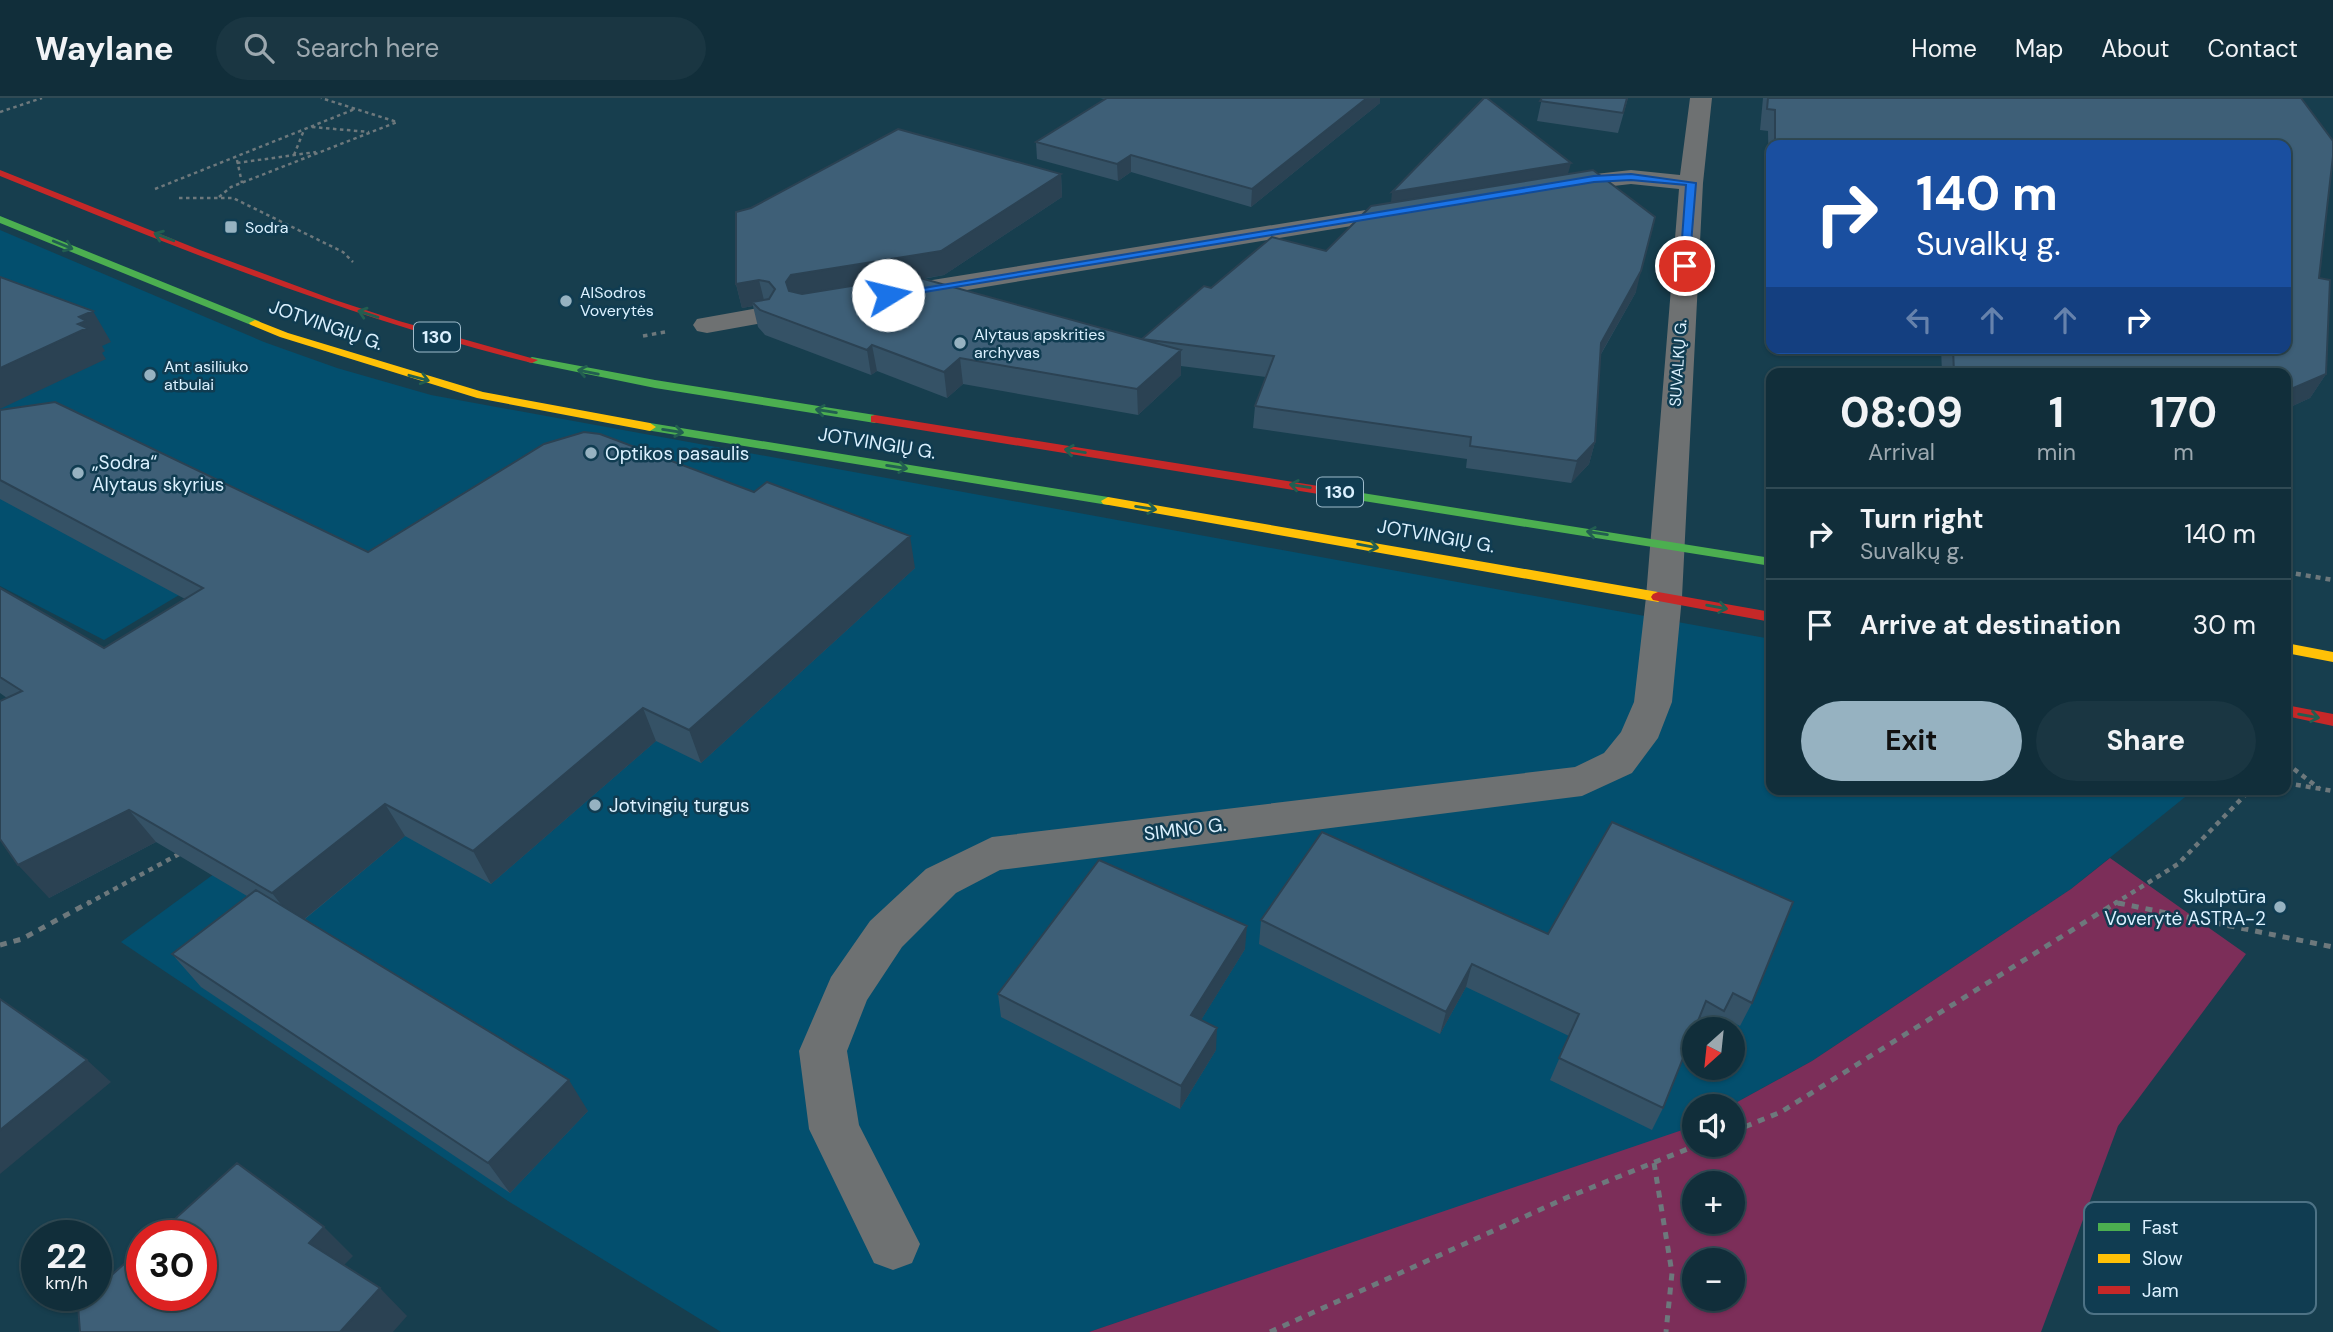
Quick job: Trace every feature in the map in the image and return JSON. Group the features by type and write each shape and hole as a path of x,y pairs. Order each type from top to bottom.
{"main road":[{"name":"JOTVINGIŲ G.","path":"0,173 320,298 430,335 528,360 655,384 1766,561"},
{"path":"1,220 63,198"},
{"name":"JOTVINGIŲ G.","path":"1,220 284,335 481,395 605,420 1191,515 1766,616"},
{"path":"2291,649 2333,657"},
{"path":"2291,712 2333,720"}],"street":[{"name":"SUVALKŲ G.","path":"1665,544 1691,183 1701,98"},
{"path":"1525,191 1631,177 1691,183"},
{"path":"876,297 1428,206"},
{"path":"707,325 764,315"},
{"name":"SIMNO G.","path":"893,1244 834,1129 823,1051 847,991 886,933 942,881 992,853 1582,781 1618,763 1638,738 1653,702 1664,597 1665,544"}],"path":[{"path":"0,112 42,98"},
{"path":"218,198 242,183 397,122 321,98"},
{"path":"144,193 356,109"},
{"path":"310,127 370,132"},
{"path":"294,155 304,130"},
{"path":"237,163 324,150"},
{"path":"236,157 242,183"},
{"path":"2291,573 2333,580"},
{"path":"2291,767 2321,789"},
{"path":"2291,784 2333,791"},
{"path":"1745,1127 1781,1112 2178,864 2245,795"},
{"path":"0,945 22,939 181,853"},
{"path":"2117,903 2333,947"},
{"path":"1270,1332 1556,1203 1682,1151"},
{"path":"1654,1163 1672,1273 1667,1332"}],"shaded area":[{"path":"0,230 264,342 337,368 431,395 1766,638 1766,795 2188,795 2071,889 1812,1061 1745,1098 1745,1094 1682,1094 1682,1132 1089,1332 721,1332 508,1201 121,942 512,656 209,577 104,640 0,586"},
{"path":"2110,858 2246,954 2118,1126 2090,1202 2084,1202 2084,1217 2041,1332 1089,1332 1682,1130 1682,1157 1745,1157 1745,1098 1812,1061 2071,889"}],"building":[{"path":"1107,98 1367,98 1252,189 1131,155 1117,164 1036,142"},
{"path":"1484,98 1571,163 1392,192"},
{"path":"1542,98 1627,98 1623,113 1540,101"},
{"path":"1768,98 2301,98 2333,141 2319,278 2330,280 2326,374 2291,389 2291,368 1954,368 1953,354 2291,354 2291,140 1775,140 1775,110 1767,109"},
{"path":"898,129 1061,174 941,251 791,275 786,282 789,291 802,294 913,276 1181,350 1137,389 960,358 944,372 872,345 867,350 760,310 752,302 769,299 775,289 769,282 759,280 736,284 736,212 751,208"},
{"path":"1593,170 1655,217 1641,271 1601,343 1595,442 1577,461 1470,446 1471,437 1255,406 1274,356 1142,339 1204,286 1211,288 1272,237 1326,251 1371,206"},
{"path":"0,277 93,311 79,317 86,321 78,324 87,328 0,368"},
{"path":"55,402 368,552 544,444 584,432 600,434 754,492 767,482 910,536 689,730 643,708 473,851 385,804 272,893 129,810 18,865 0,839 0,701 22,691 0,677 0,588 104,648 203,588 0,480 0,410"},
{"path":"1612,822 1793,902 1752,1003 1733,993 1724,1011 1706,1001 1700,1017 1682,1017 1682,1061 1663,1108 1559,1058 1579,1014 1472,964 1446,1012 1261,920 1322,832 1548,934"},
{"path":"1099,860 1247,926 1191,1015 1217,1028 1181,1086 998,994"},
{"path":"256,890 569,1080 488,1163 172,954"},
{"path":"0,999 87,1060 0,1130"},
{"path":"237,1163 324,1227 309,1243 380,1288 340,1332 80,1332 78,1311 112,1311 112,1275 126,1262 126,1311 217,1311 217,1220 174,1220"}],"traffic: fast":[{"path":"0,219 255,323"},
{"path":"532,360 655,384 875,419"},
{"path":"650,427 1108,501"},
{"path":"1356,496 1766,561"}],"traffic: slow":[{"path":"255,323 284,335 481,395 650,427"},
{"path":"1108,501 1658,597"},
{"path":"2291,649 2333,657"}],"traffic: jam":[{"path":"0,173 196,252 329,301 463,343 532,360"},
{"path":"875,419 1356,496"},
{"path":"1658,597 1766,616"},
{"path":"2291,712 2333,720"}],"place":[{"name":"Sodra","path":"231,227"},
{"name":"AlSodros Voverytės","path":"566,301"},
{"name":"Alytaus apskrities archyvas","path":"960,343"},
{"name":"Ant asiliuko atbulai","path":"150,375"},
{"name":"Optikos pasaulis","path":"591,453"},
{"name":"„Sodra“ Alytaus skyrius","path":"78,473"},
{"name":"Jotvingių turgus","path":"595,805"},
{"name":"Skulptūra Voverytė ASTRA-2","path":"2280,907"}],"route":[{"path":"888,295 1594,179 1631,177 1691,183 1685,266"}]}
